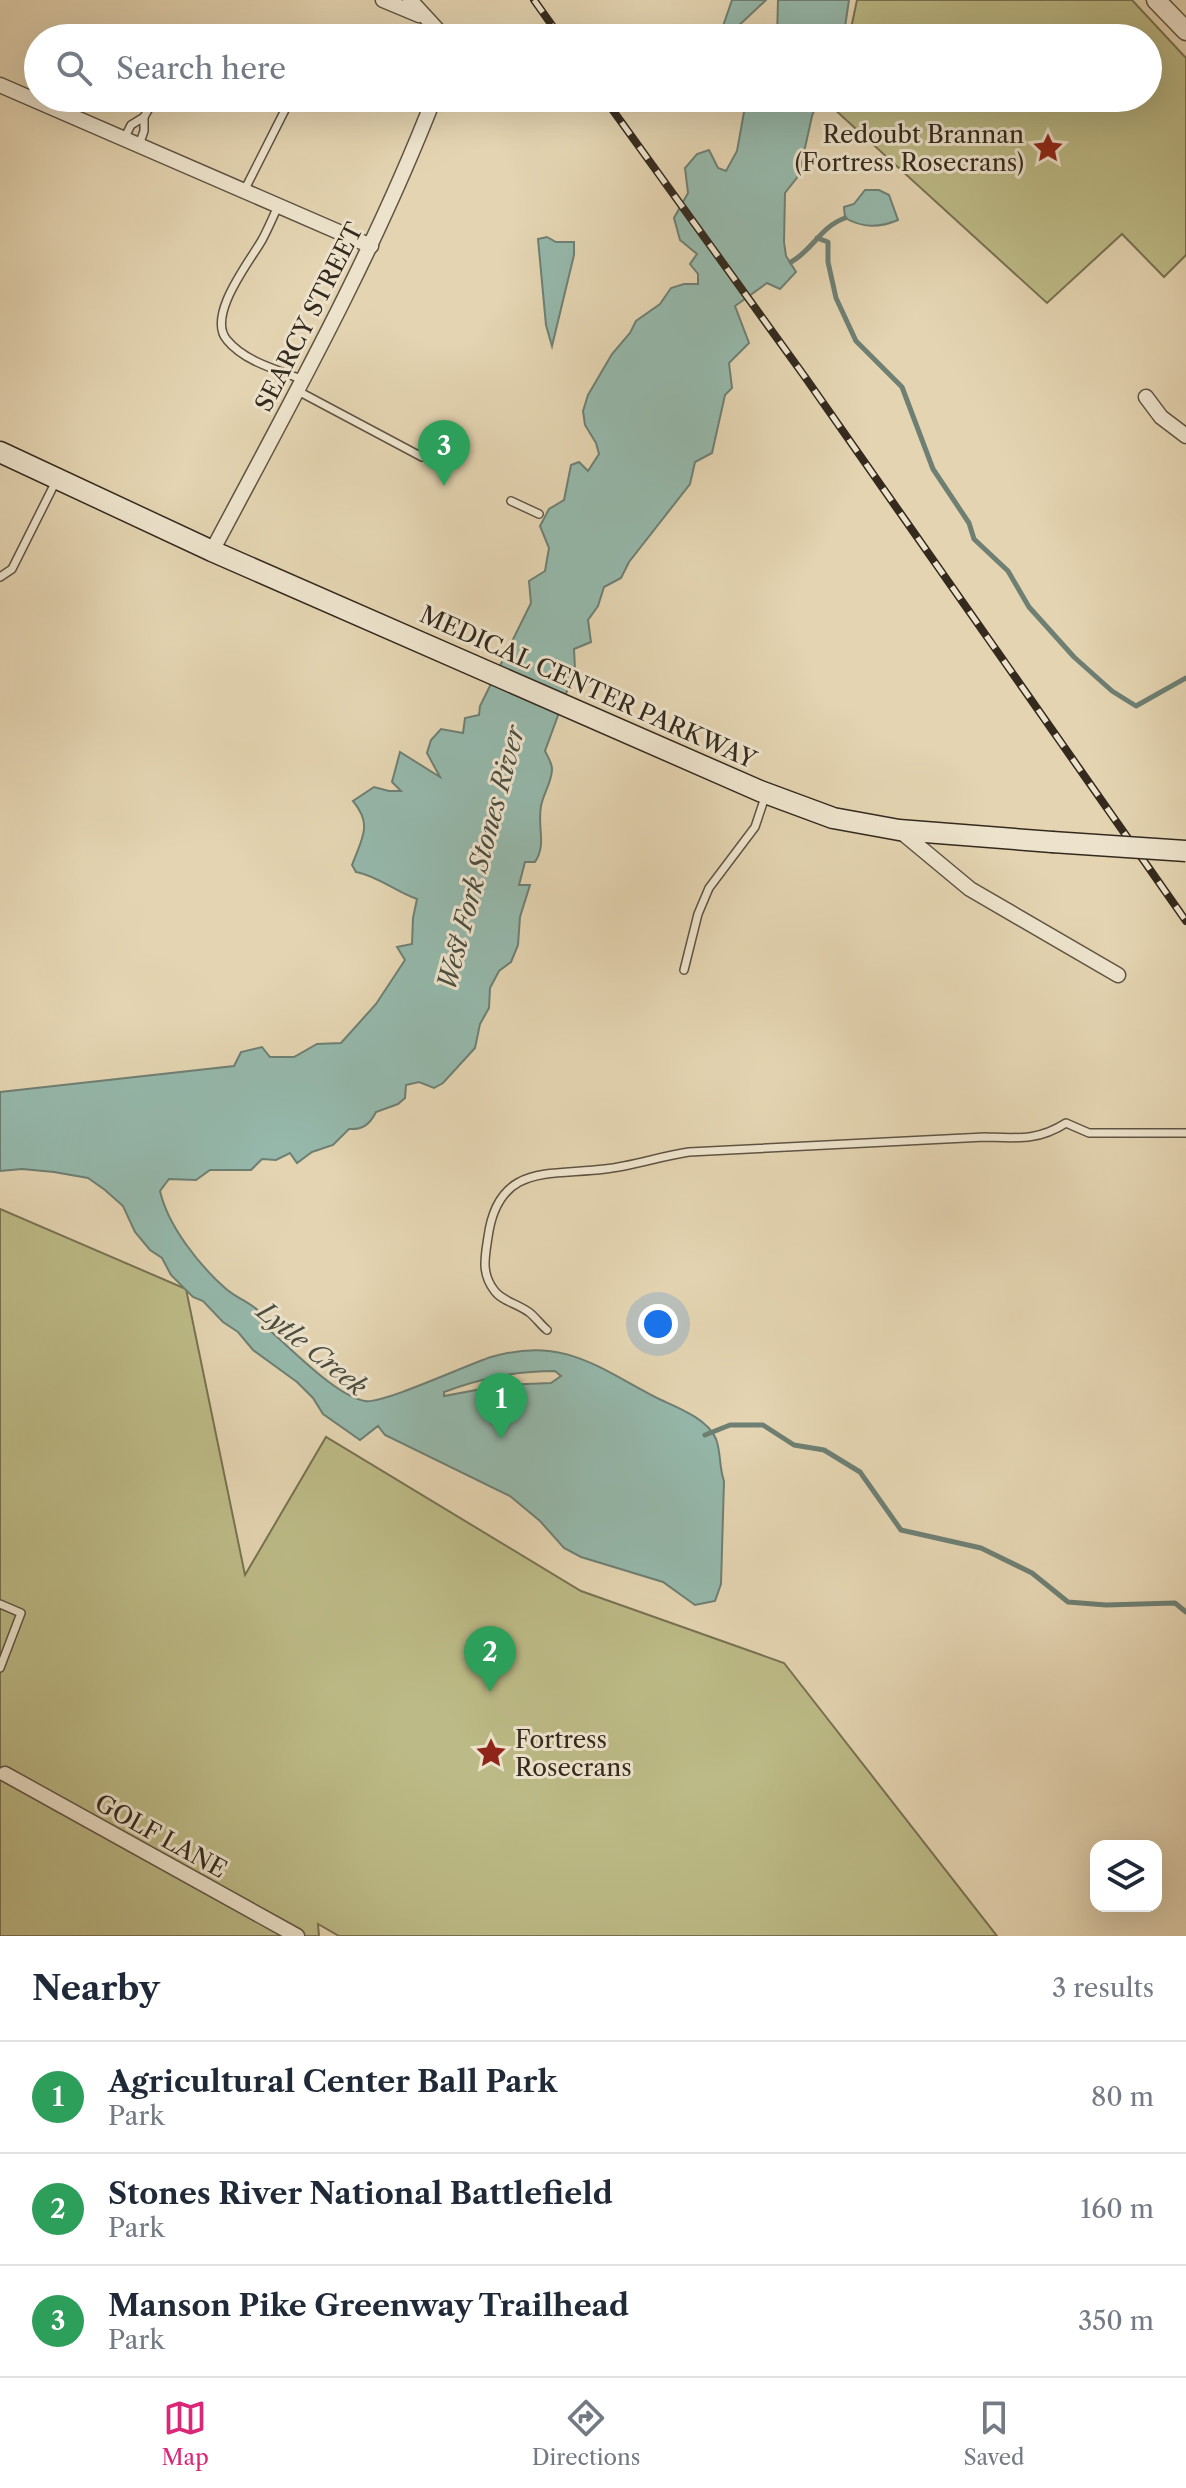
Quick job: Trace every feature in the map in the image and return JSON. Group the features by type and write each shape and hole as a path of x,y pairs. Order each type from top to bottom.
{"main road":[{"name":"MEDICAL CENTER PARKWAY","path":"0,452 212,551 766,793 833,818 899,830 1186,851"}],"street":[{"path":"383,0 423,16"},
{"path":"410,0 431,24"},
{"path":"1156,0 1186,31"},
{"path":"0,87 24,97"},
{"path":"60,112 371,246"},
{"name":"SEARCY STREET","path":"212,551 301,386 371,246 428,112"},
{"path":"1146,397 1161,417 1186,436"},
{"path":"899,830 970,889 1118,975"},
{"name":"GOLF LANE","path":"2,1772 297,1936"}],"lane":[{"path":"124,139 131,125 147,112"},
{"path":"244,191 284,112"},
{"path":"139,145 144,131 144,117"},
{"path":"278,206 263,238 234,284 220,320 225,338 248,357 422,457"},
{"path":"0,577 12,569 57,479"},
{"path":"511,501 539,514"},
{"path":"684,970 698,914 709,888 755,827 766,793"},
{"path":"547,1330 529,1312 495,1292 484,1270 490,1224 500,1202 514,1183 534,1174 608,1169 689,1152 985,1137 1020,1138 1048,1135 1066,1123 1089,1133 1186,1133"},
{"path":"0,1604 21,1613 0,1668"}],"shaded area":[{"path":"857,0 1132,0 1154,24 852,24"},
{"path":"1162,32 1186,58 1186,255 1164,277 1122,234 1047,303 837,112 1162,112"},
{"path":"0,1209 186,1289 245,1575 326,1437 581,1591 784,1663 997,1936 339,1936 318,1924 319,1936 0,1936"}],"water":[{"path":"732,0 766,0 740,24 724,24"},
{"path":"778,0 849,0 845,24 777,24"},
{"name":"West Fork Stones River","path":"744,112 814,112 799,175 785,193 784,242 786,256 796,272 780,289 767,283 735,306 749,343 729,363 732,388 725,395 712,453 695,462 690,484 629,562 621,578 604,587 598,606 588,620 591,642 574,649 575,669 545,751 552,769 541,806 539,855 535,862 525,862 519,885 530,885 520,917 518,945 511,962 499,971 490,988 489,1008 480,1024 475,1048 443,1083 434,1088 419,1082 406,1085 405,1098 398,1104 376,1112 366,1125 349,1129 333,1145 312,1152 297,1163 290,1153 276,1160 262,1159 251,1170 210,1170 196,1180 169,1179 160,1191 177,1231 205,1268 225,1288 256,1308 268,1329 315,1371 354,1397 365,1401 375,1400 491,1357 539,1350 578,1358 597,1366 682,1409 706,1425 716,1439 724,1481 721,1584 715,1601 695,1605 663,1582 581,1557 564,1548 540,1521 510,1496 385,1435 378,1426 360,1440 323,1414 297,1382 253,1350 238,1332 223,1322 203,1301 193,1297 171,1275 162,1258 150,1250 135,1232 123,1206 105,1190 88,1178 22,1169 0,1171 0,1092 234,1066 241,1052 262,1047 270,1057 294,1057 317,1044 341,1043 376,1004 405,960 397,947 412,944 417,899 356,872 352,865 364,825 363,817 353,801 374,787 401,791 392,782 400,752 440,777 427,753 431,740 441,729 463,733 465,718 479,715 480,706 531,603 529,581 545,571 549,548 540,526 549,509 564,500 571,465 579,462 588,471 599,454 585,425 583,411 588,395 636,321 660,304 671,288 698,284 698,274 690,264 697,254 680,240 674,218 688,193 685,168 697,154 709,150 718,168 726,171 737,151","holes":["555,1371 561,1376 551,1383 503,1385 444,1396 444,1392 472,1383 526,1372"]},
{"path":"865,190 879,190 889,195 898,220 871,226 845,218 844,207 854,204"},
{"path":"547,237 556,242 574,242 574,255 552,346 546,325 538,239"}],"waterway":[{"path":"791,262 829,227 845,218"},
{"path":"817,238 828,242 828,262 836,298 856,341 902,387 933,469 969,523 974,539 1008,571 1029,607 1074,657 1112,691 1136,706 1186,678"},
{"name":"Lytle Creek","path":"705,1435 730,1425 763,1425 794,1445 824,1450 860,1472 901,1530 981,1548 1032,1573 1068,1602 1106,1605 1175,1603 1186,1612"}],"railway":[{"path":"534,0 551,24"},
{"path":"614,112 805,377 1186,921"}],"place":[{"name":"Redoubt Brannan (Fortress Rosecrans)","path":"1048,148"},
{"name":"Manson Pike Greenway Trailhead","path":"444,486"},
{"name":"Agricultural Center Ball Park","path":"501,1439"},
{"name":"Stones River National Battlefield","path":"490,1692"},
{"name":"Fortress Rosecrans","path":"491,1753"}]}
